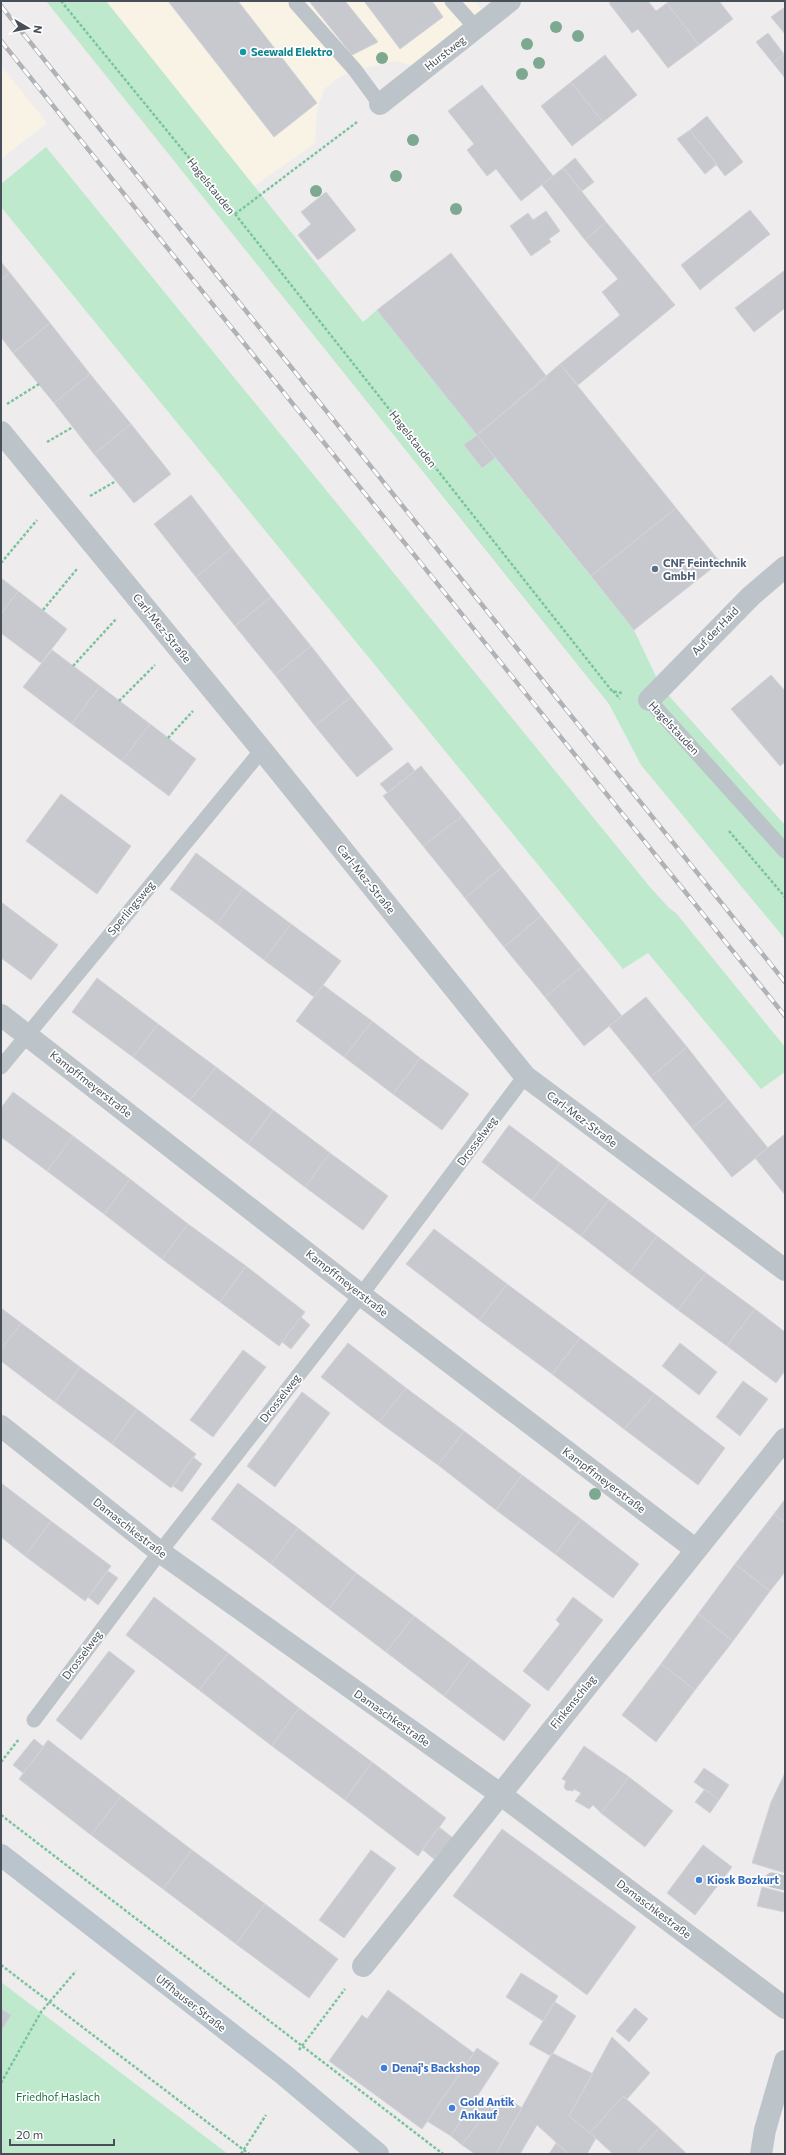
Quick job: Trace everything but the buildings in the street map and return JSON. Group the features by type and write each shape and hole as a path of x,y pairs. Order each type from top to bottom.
{"street":[{"name":"Hurstweg","path":"380,104 510,1"},
{"name":"Carl-Mez-Straße","path":"1,432 262,750 525,1076 785,1270"},
{"name":"Auf der Haid","path":"649,700 750,596 785,567"},
{"name":"Kampffmeyerstraße","path":"1,1015 361,1295 695,1549"},
{"name":"Damaschkestraße","path":"1,1426 160,1552 500,1794 785,2008"},
{"name":"Finkenschlag","path":"363,1966 695,1549 785,1439"},
{"name":"Uffhauser Straße","path":"1,1855 283,2074 378,2154"},
{"path":"760,2154 764,2130 785,2061"}],"lane":[{"path":"452,1 476,28"},
{"path":"296,3 355,70 380,104"},
{"name":"Hagelstauden","path":"649,700 785,851"},
{"name":"Sperlingsweg","path":"1,1067 26,1034 262,750"},
{"name":"Drosselweg","path":"34,1720 160,1552 361,1295 525,1076"}],"path":[{"name":"Hagelstauden","path":"61,1 235,214 612,690 649,700"},
{"path":"235,214 380,104"},
{"path":"1,407 39,384"},
{"path":"1,563 55,498"},
{"path":"43,610 95,548"},
{"path":"73,666 136,598"},
{"path":"119,701 176,646"},
{"path":"168,738 213,691"},
{"path":"1,1815 443,2154"},
{"path":"1,1965 249,2154"},
{"path":"283,2074 302,2045 363,1966"},
{"path":"1,2083 41,2012 76,1971"},
{"path":"241,2154 266,2115"}],"shaded area":[{"path":"106,1 475,1 483,12 414,66 395,61 355,70 339,77 324,89 317,110 315,143 253,187"},
{"path":"1,66 47,123 1,159"}],"green space":[{"path":"46,1 106,1 363,322 377,310 477,435 464,445 482,468 495,458 634,630 661,687 785,825 785,939 641,765 609,704"},
{"path":"46,147 650,887 669,908 676,913 785,1047 785,1072 761,1089 648,953 623,969 1,207 1,184"},
{"name":"Friedhof Haslach","path":"1,1982 228,2154 1,2154"}],"railway":[{"path":"1,6 785,982"},
{"path":"1,41 785,1016"}],"place":[{"name":"Seewald Elektro","path":"243,52"},
{"name":"CNF Feintechnik GmbH","path":"655,569"},
{"name":"Kiosk Bozkurt","path":"699,1880"},
{"name":"Denaj's Backshop","path":"384,2068"},
{"name":"Gold Antik Ankauf","path":"452,2108"}]}
